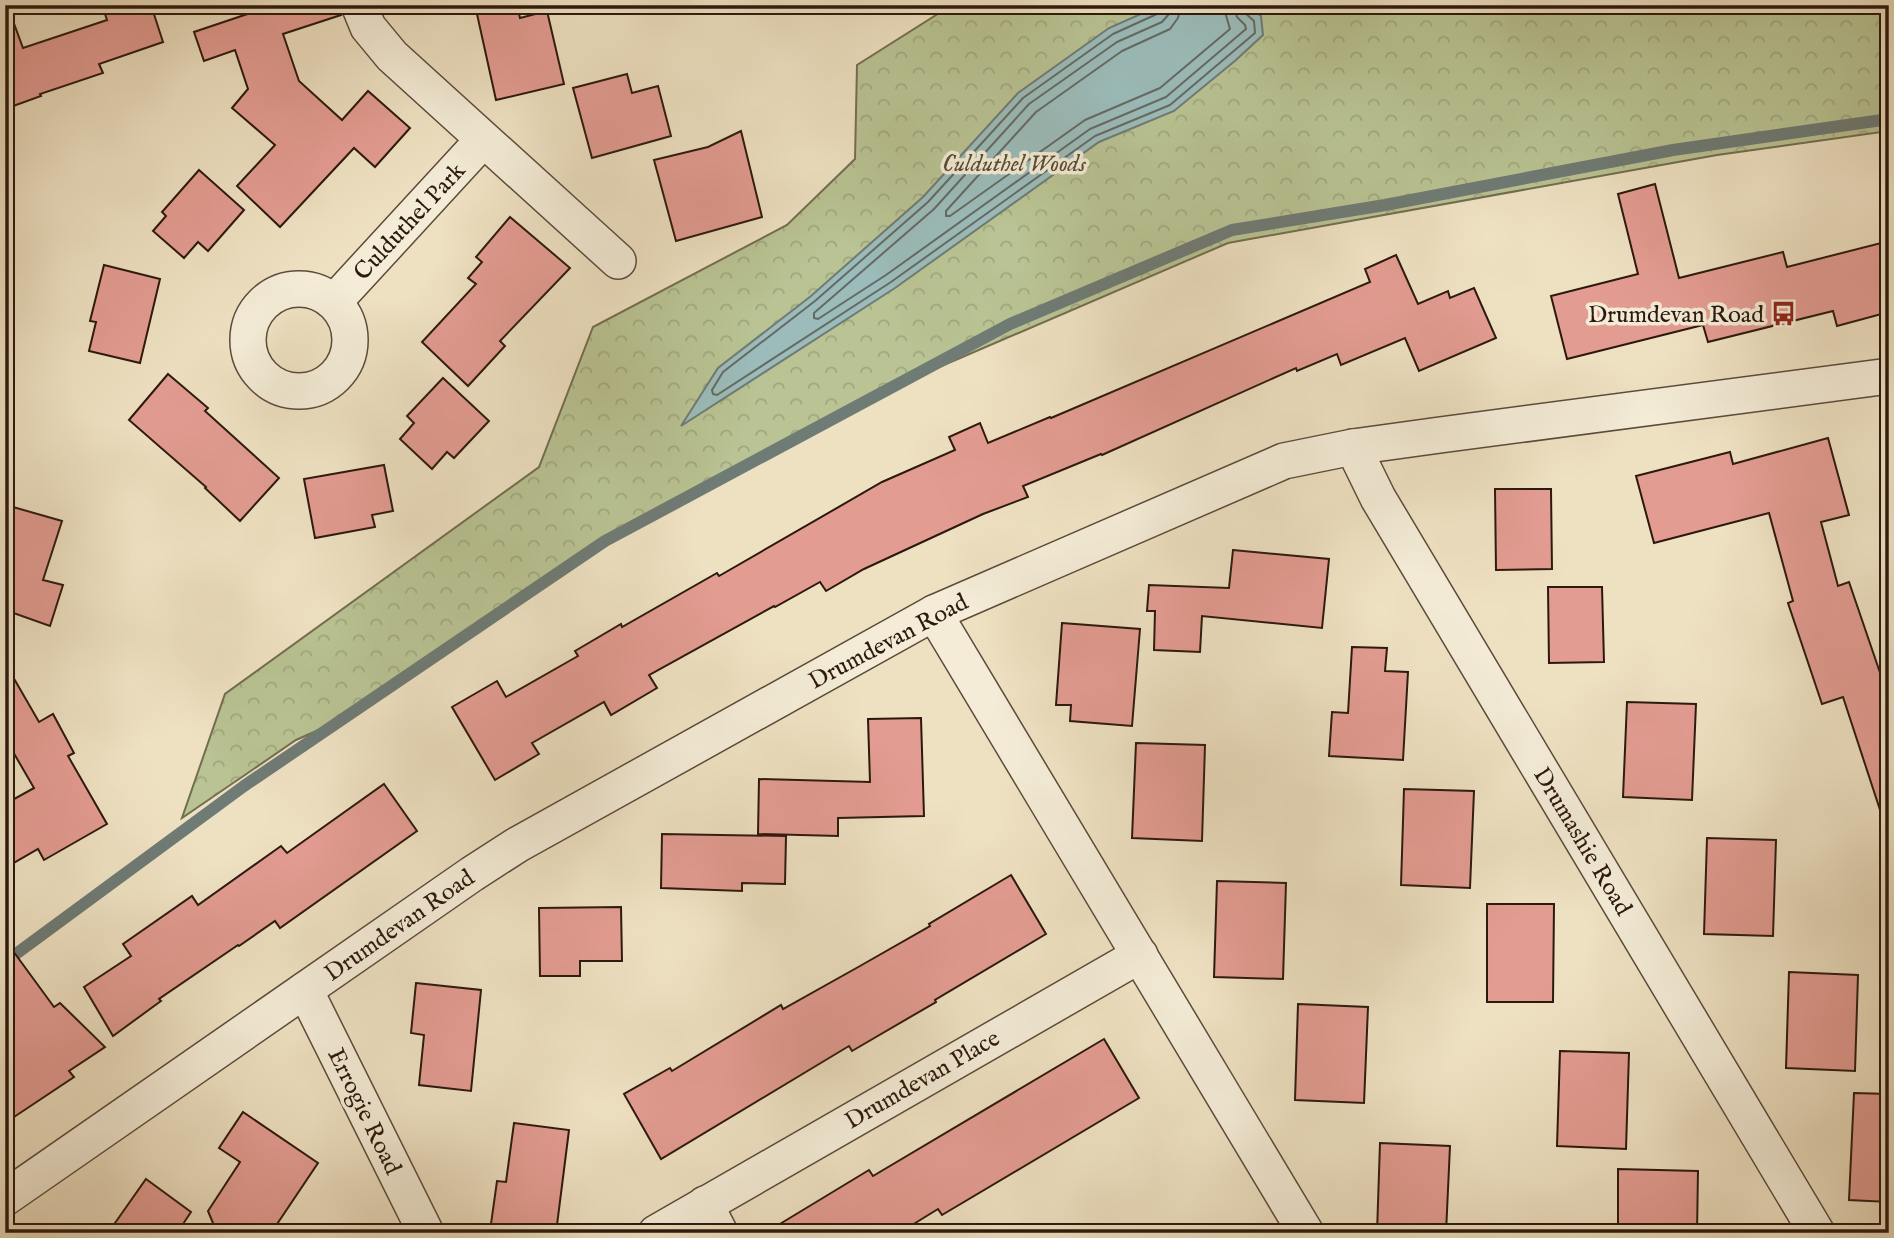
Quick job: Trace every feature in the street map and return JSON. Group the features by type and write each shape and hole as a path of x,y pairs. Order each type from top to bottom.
{"street":[{"name":"Culduthel Park","path":"359,5 368,27 392,56 618,261"},
{"name":"Culduthel Park","path":"334,302 484,140"},
{"name":"Drumdevan Road","path":"5,1198 517,845 934,613 1284,461 1353,447 1889,376"},
{"name":"Drumashie Road","path":"1353,447 1385,509 1817,1233"},
{"path":"934,613 1306,1233"},
{"name":"Drumdevan Place","path":"656,1233 712,1218 1140,955"},
{"name":"Errogie Road","path":"305,990 426,1233"}],"green space":[{"name":"Culduthel Woods","path":"952,5 1889,5 1889,131 1717,155 1228,243 916,377 802,434 605,541 339,721 296,740 182,818 225,694 539,467 593,327 787,225 855,159 857,65"}],"water":[{"path":"1161,5 1246,5 1261,16 1263,35 1174,111 1099,142 895,288 681,426 718,368 811,296 923,197 1018,93 1109,28"}],"building":[{"path":"102,5 151,5 163,42 99,64 103,73 5,109 5,10 9,10 23,48 107,20"},
{"path":"274,5 339,5 341,15 283,34 299,81 342,120 368,91 410,128 375,167 354,148 280,227 237,186 275,145 232,108 248,89 235,50 204,61 194,32"},
{"path":"475,5 517,5 520,18 547,11 564,84 496,100"},
{"path":"627,74 632,93 658,86 671,136 592,158 573,88"},
{"path":"741,131 762,217 676,241 654,160 708,147"},
{"path":"199,170 244,210 208,251 198,242 184,258 153,231 166,216 162,212"},
{"path":"1655,184 1679,278 1783,252 1787,267 1889,241 1889,312 1837,326 1833,311 1708,342 1703,325 1567,359 1551,296 1638,274 1618,194"},
{"path":"510,217 570,268 500,341 505,346 468,386 422,342 476,284 468,278 482,262 476,257"},
{"path":"1396,255 1418,304 1448,291 1450,298 1474,288 1496,338 1419,371 1405,338 1341,365 1337,354 1297,371 1296,368 1102,455 1023,486 1028,497 983,514 864,569 826,591 820,582 649,675 657,688 611,715 604,702 532,743 539,754 495,780 452,707 497,681 506,697 578,656 575,651 621,624 622,627 717,573 719,576 882,482 955,450 949,437 980,423 988,443 1051,418 1370,282 1365,269"},
{"path":"104,265 160,279 140,363 89,351 96,322 90,321"},
{"path":"168,374 208,408 205,411 279,478 240,521 206,487 129,420"},
{"path":"443,378 489,421 454,458 447,452 432,469 400,439 414,423 407,416"},
{"path":"1828,438 1849,515 1821,522 1838,586 1849,582 1889,699 1889,815 1882,816 1843,697 1822,704 1788,603 1793,601 1769,513 1654,543 1636,476 1730,452 1733,464"},
{"path":"384,465 393,511 372,515 375,527 315,538 304,479"},
{"path":"1495,489 1551,489 1552,569 1496,570"},
{"path":"13,507 62,521 43,580 63,585 50,626 5,610 5,528"},
{"path":"1233,550 1329,559 1322,628 1202,616 1200,652 1154,650 1155,611 1147,611 1149,585 1229,588"},
{"path":"1548,587 1602,587 1604,662 1549,663"},
{"path":"1062,623 1140,629 1132,726 1070,721 1071,705 1056,705"},
{"path":"1352,647 1387,648 1385,671 1408,672 1403,760 1329,756 1332,712 1348,713"},
{"path":"5,663 39,722 53,714 74,753 68,756 107,824 44,860 38,849 5,868 5,804 34,788 5,738"},
{"path":"1627,702 1696,704 1692,800 1623,797"},
{"path":"921,718 924,816 838,818 838,836 758,834 759,779 870,782 868,719"},
{"path":"1136,743 1205,745 1202,841 1132,838"},
{"path":"384,784 417,831 280,928 275,921 238,945 159,999 161,1001 113,1036 84,987 131,956 123,944 192,896 198,905 281,846 287,853"},
{"path":"1404,789 1474,791 1470,888 1401,885"},
{"path":"662,834 786,836 785,884 742,883 742,891 661,888"},
{"path":"1707,838 1776,840 1773,936 1704,934"},
{"path":"1011,875 1046,934 935,1000 936,1002 852,1051 849,1046 661,1159 624,1094 670,1068 672,1071 781,1005 783,1009 860,966"},
{"path":"1217,881 1286,883 1283,979 1214,977"},
{"path":"1487,904 1554,904 1553,1002 1487,1002"},
{"path":"621,907 622,961 580,961 580,976 540,976 539,908"},
{"path":"5,940 54,1007 60,1003 105,1047 69,1071 74,1077 5,1123"},
{"path":"1789,972 1858,975 1855,1071 1786,1068"},
{"path":"416,983 481,990 471,1091 419,1085 424,1035 411,1033"},
{"path":"1298,1004 1368,1007 1364,1103 1295,1100"},
{"path":"1104,1039 1139,1098 942,1215 938,1209 899,1233 765,1233 869,1170 873,1176"},
{"path":"1560,1051 1629,1053 1626,1149 1557,1146"},
{"path":"1854,1093 1889,1094 1889,1202 1849,1200"},
{"path":"243,1112 318,1163 271,1233 217,1233 208,1211 240,1162 219,1148"},
{"path":"514,1123 569,1130 556,1233 490,1231 497,1181 506,1182"},
{"path":"1380,1143 1450,1146 1446,1233 1377,1233"},
{"path":"1618,1169 1698,1171 1697,1233 1618,1233"},
{"path":"146,1179 191,1212 177,1233 108,1233"}],"waterway":[{"path":"5,962 244,786 605,541 1010,324 1232,230 1385,205 1673,150 1889,119"}],"place":[{"name":"Drumdevan Road","path":"1784,314"}]}
